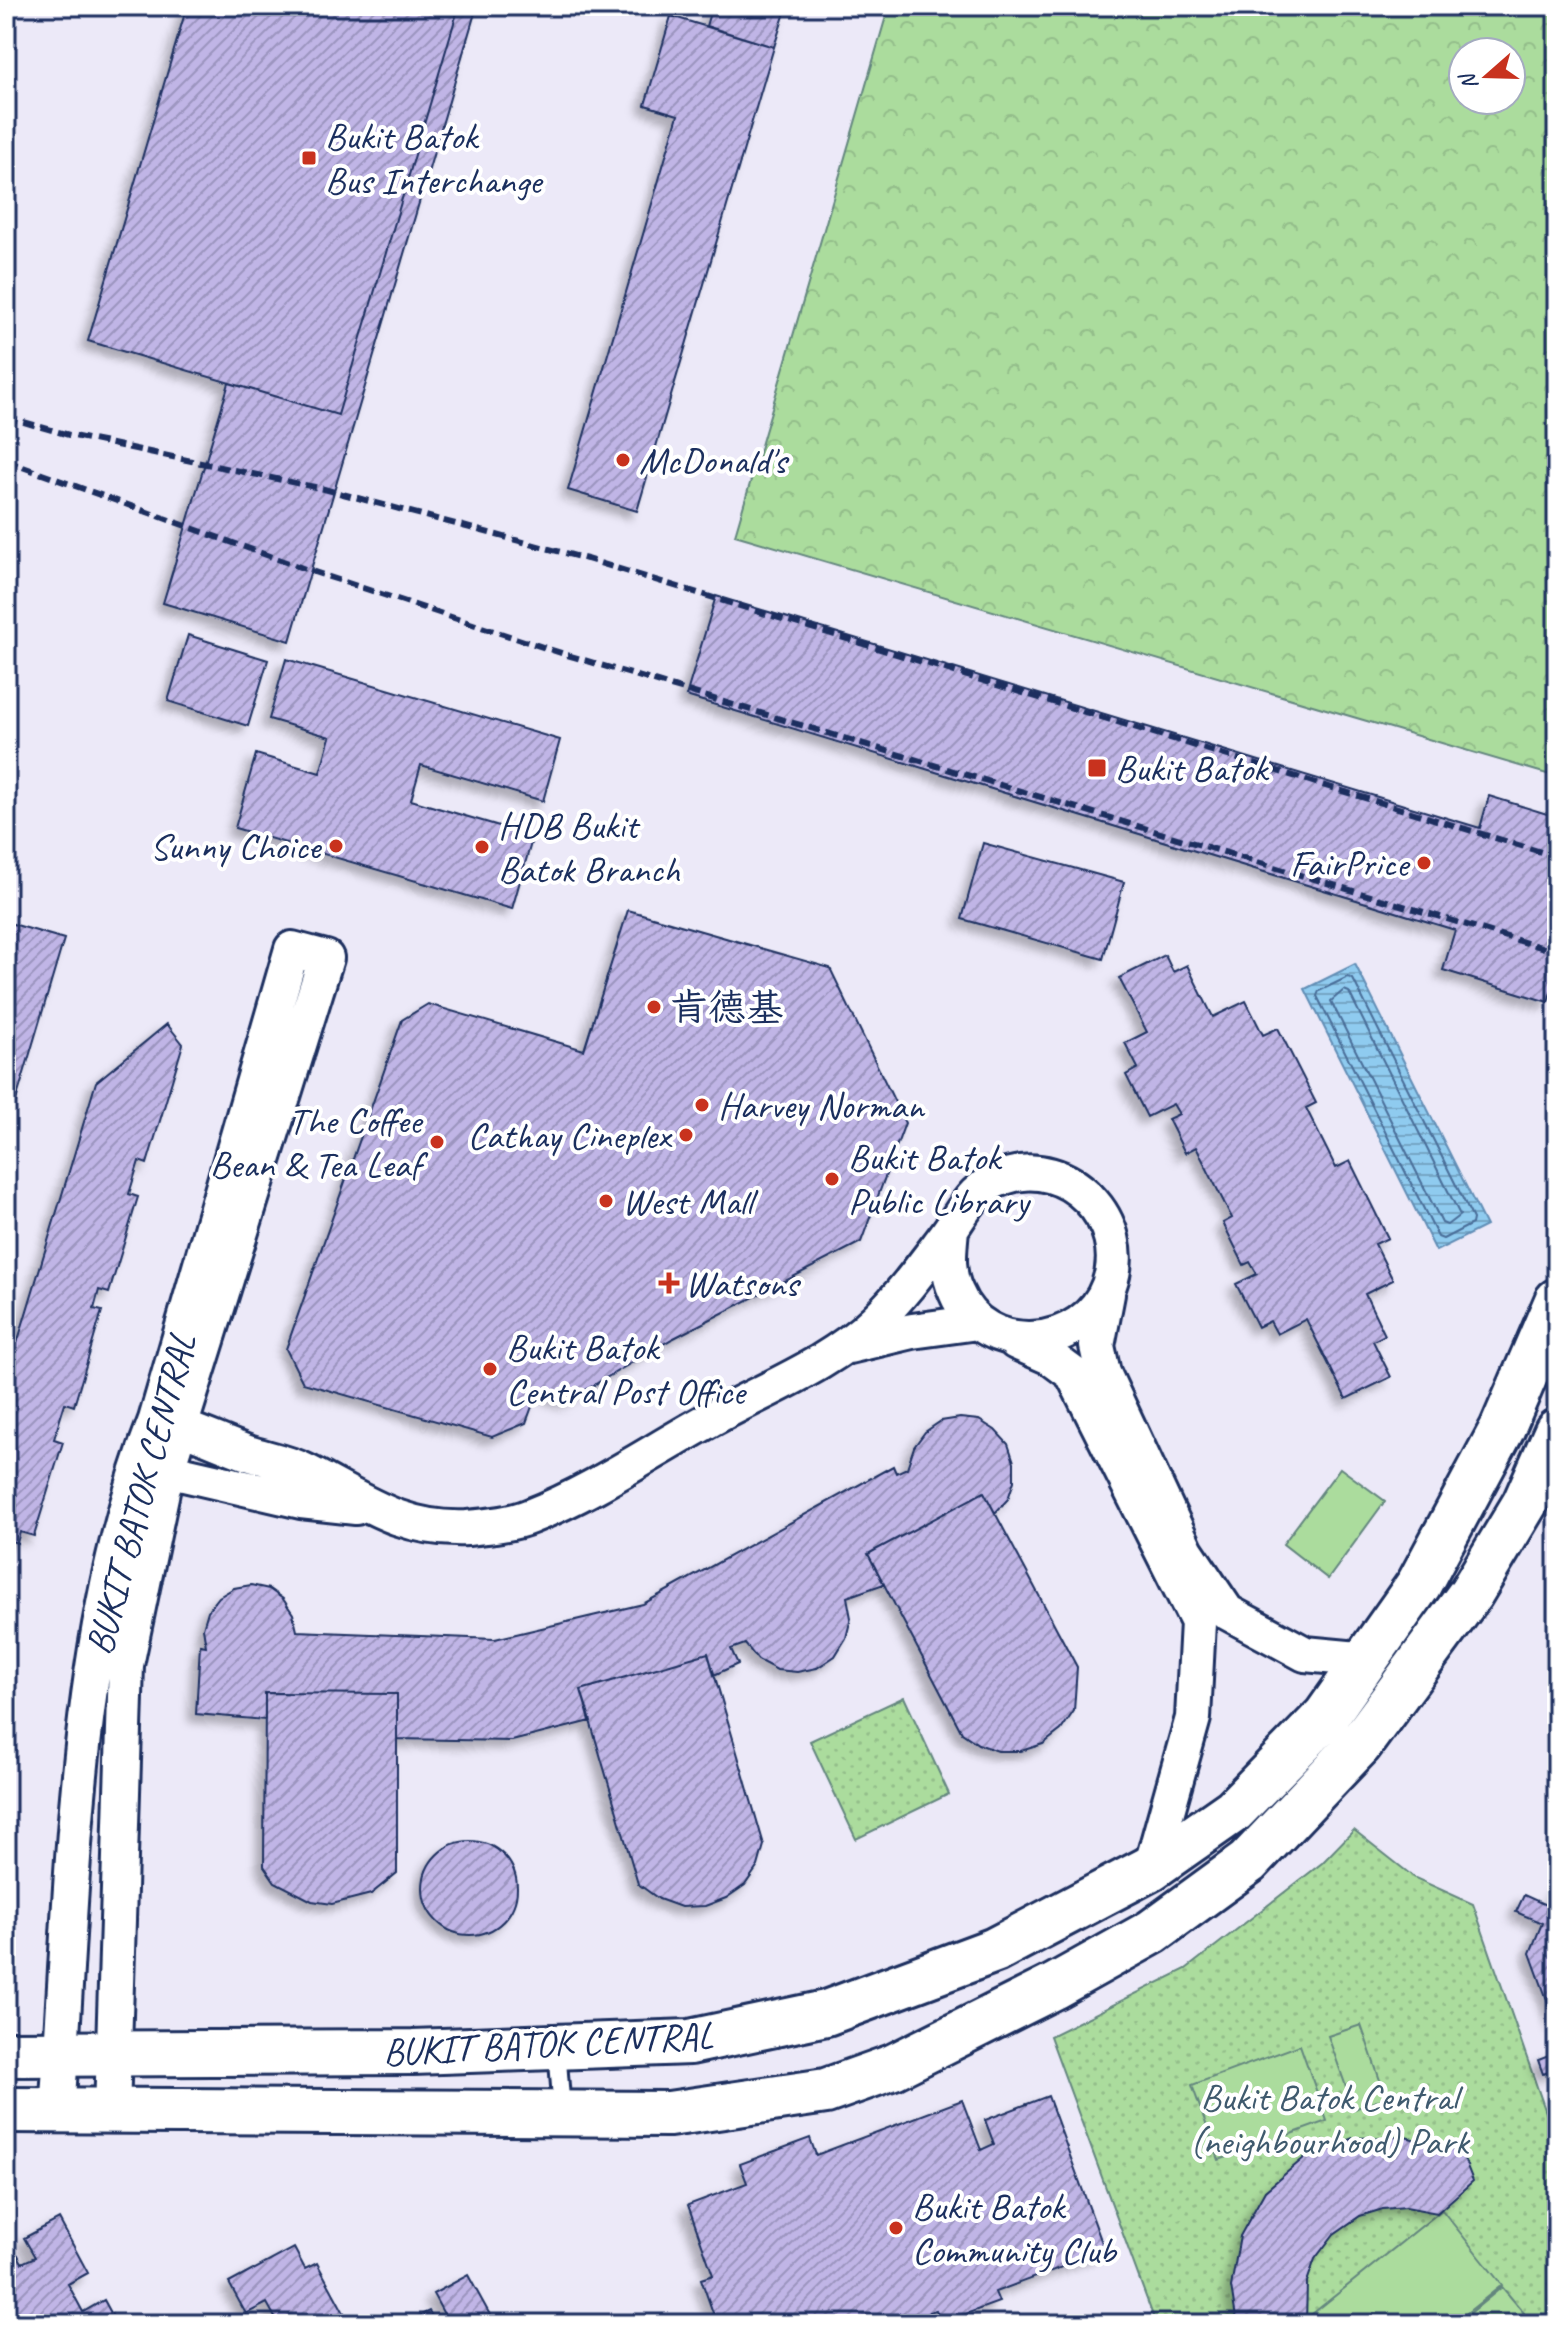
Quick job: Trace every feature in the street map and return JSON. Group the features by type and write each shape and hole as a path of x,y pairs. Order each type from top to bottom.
{"main road":[{"name":"BUKIT BATOK CENTRAL","path":"6,2054 557,2049 690,2042 826,2013 995,1950 1151,1868 1234,1810 1326,1716 1369,1660 1419,1584 1502,1429 1557,1301"},
{"name":"BUKIT BATOK CENTRAL","path":"6,2110 669,2114 826,2091 893,2067 962,2034 1152,1932 1248,1862 1360,1744 1471,1593 1525,1503 1557,1431"}],"street":[{"name":"BUKIT BATOK CENTRAL","path":"57,2111 80,1774 94,1665 153,1468 326,958 292,949 168,1423"},
{"path":"847,1347 901,1295 951,1229 963,1206 982,1187 1005,1176 1031,1172 1062,1178 1088,1196 1107,1222 1114,1253 1097,1346 1103,1373 1186,1551 1227,1612 1305,1654 1369,1660"},
{"path":"951,1229 947,1263 956,1295 987,1328 1050,1357 1073,1374 1198,1622 1193,1718 1151,1868"},
{"path":"153,1468 301,1501 368,1508 432,1526 465,1528 530,1517 847,1347 912,1331 987,1328 1023,1340 1050,1338 1076,1327 1096,1309 1109,1285"},
{"path":"168,1423 303,1470 368,1508"},
{"name":"BUKIT BATOK CENTRAL","path":"112,2112 126,1665 153,1468"}],"lane":[{"path":"557,2049 562,2112"}],"green space":[{"path":"889,6 1548,6 1557,27 1557,777 735,535"},
{"path":"1340,1468 1385,1501 1328,1579 1283,1544"},
{"path":"904,1697 949,1794 856,1839 810,1741"},
{"name":"Bukit Batok Central (neighbourhood) Park","path":"1354,1830 1415,1878 1473,1904 1557,2144 1557,2324 1156,2324 1050,2036 1186,1969 1322,1863"},
{"path":"1361,2025 1386,2098 1354,2109 1328,2036"},
{"path":"1300,2045 1327,2121 1219,2160 1192,2085"},
{"path":"1442,2210 1502,2285 1453,2324 1310,2324 1306,2319"},
{"path":"1502,2287 1524,2313 1511,2324 1457,2324"}],"water":[{"path":"1355,964 1486,1226 1436,1251 1305,989"}],"building":[{"path":"187,6 459,6 338,415 88,341"},
{"path":"459,6 477,6 290,641 163,603 229,383 338,415"},
{"path":"712,6 787,6 774,47 706,26"},
{"path":"671,16 774,47 637,511 568,490 678,115 645,105"},
{"path":"716,596 1480,828 1489,796 1557,817 1557,974 1548,1002 1443,970 1455,930 686,696"},
{"path":"188,635 268,660 248,726 168,701"},
{"path":"286,659 560,740 543,801 421,765 411,800 533,836 512,909 235,828 256,754 320,773 330,737 269,719"},
{"path":"983,843 1124,882 1103,959 962,919"},
{"name":"West Mall","path":"628,910 830,968 905,1123 861,1242 672,1339 567,1401 538,1390 526,1423 492,1437 303,1383 286,1349 402,1020 428,1004 584,1050"},
{"path":"6,922 64,939 12,1114 6,1112"},
{"path":"1165,955 1173,972 1187,965 1213,1017 1246,1001 1263,1035 1278,1028 1316,1103 1306,1108 1336,1168 1350,1161 1388,1238 1375,1244 1393,1280 1365,1294 1385,1335 1373,1341 1391,1377 1346,1399 1306,1319 1277,1334 1270,1321 1258,1327 1236,1284 1257,1274 1250,1262 1244,1265 1223,1223 1232,1218 1196,1147 1185,1153 1168,1119 1179,1114 1173,1104 1147,1117 1126,1075 1138,1068 1125,1043 1147,1032 1119,978"},
{"path":"167,1024 183,1044 147,1164 139,1161 129,1194 138,1197 109,1293 99,1290 94,1309 102,1311 74,1406 65,1403 54,1439 63,1442 34,1536 20,1532 17,1543 6,1539 6,1380 96,1082"},
{"path":"960,1418 979,1420 995,1430 1008,1444 1014,1462 1014,1481 1008,1499 995,1513 984,1492 868,1554 884,1584 847,1597 851,1618 846,1638 835,1656 817,1668 797,1672 777,1670 758,1660 745,1644 731,1649 738,1664 714,1675 708,1653 581,1690 591,1721 512,1741 397,1739 397,1694 265,1693 265,1720 196,1714 200,1645 206,1646 203,1628 208,1611 219,1597 234,1588 251,1585 269,1589 283,1599 293,1614 297,1631 495,1639 643,1604 893,1466 896,1473 907,1468 914,1447 925,1432 941,1421"},
{"path":"984,1492 1077,1667 1074,1711 1061,1730 1043,1744 1021,1751 998,1751 978,1744 962,1733 868,1554"},
{"path":"708,1653 764,1845 758,1866 745,1885 726,1898 705,1906 681,1907 659,1899 638,1884 581,1690"},
{"path":"265,1693 397,1694 397,1873 371,1894 332,1904 312,1901 275,1882 264,1866"},
{"path":"470,1841 488,1845 503,1855 513,1870 517,1888 513,1906 503,1921 488,1931 470,1935 452,1931 437,1921 427,1906 423,1888 427,1870 437,1855 452,1845"},
{"path":"1557,1885 1557,2027 1530,1953 1542,1923 1516,1912 1524,1895 1548,1906"},
{"path":"1557,2053 1557,2069 1543,2074 1538,2060"},
{"name":"Bukit Batok Community Club","path":"1048,2096 1105,2251 995,2292 999,2302 941,2323 936,2310 929,2312 933,2324 717,2324 701,2279 713,2275 688,2205 747,2183 740,2164 810,2138 816,2155 962,2100 981,2150 994,2144 985,2120"},
{"path":"1405,2137 1461,2151 1473,2181 1437,2213 1406,2207 1383,2209 1360,2216 1334,2234 1315,2259 1307,2282 1306,2324 1237,2324 1231,2287 1240,2236 1265,2191 1305,2157 1353,2138"},
{"path":"59,2219 88,2273 68,2284 83,2312 104,2300 117,2324 6,2324 6,2262 18,2255 22,2263 35,2257 24,2238"},
{"path":"294,2248 305,2269 317,2263 350,2324 276,2324 267,2303 246,2314 229,2283"},
{"path":"468,2275 495,2324 403,2324 429,2311 435,2321 445,2316 433,2294"}],"railway":[{"path":"6,417 69,435 324,489 587,559 1557,857"},
{"path":"6,461 308,570 564,654 1557,952"}],"place":[{"name":"Bukit Batok Bus Interchange","path":"309,158"},
{"name":"McDonald's","path":"623,460"},
{"name":"Bukit Batok","path":"1097,768"},
{"name":"Sunny Choice","path":"336,846"},
{"name":"HDB Bukit Batok Branch","path":"482,847"},
{"name":"FairPrice","path":"1424,863"},
{"name":"肯德基","path":"654,1007"},
{"name":"Harvey Norman","path":"702,1105"},
{"name":"Cathay Cineplex","path":"686,1135"},
{"name":"The Coffee Bean & Tea Leaf","path":"437,1142"},
{"name":"Bukit Batok Public Library","path":"832,1179"},
{"name":"West Mall","path":"606,1201"},
{"name":"Watsons","path":"669,1283"},
{"name":"Bukit Batok Central Post Office","path":"490,1369"},
{"name":"Bukit Batok Community Club","path":"896,2228"}]}
